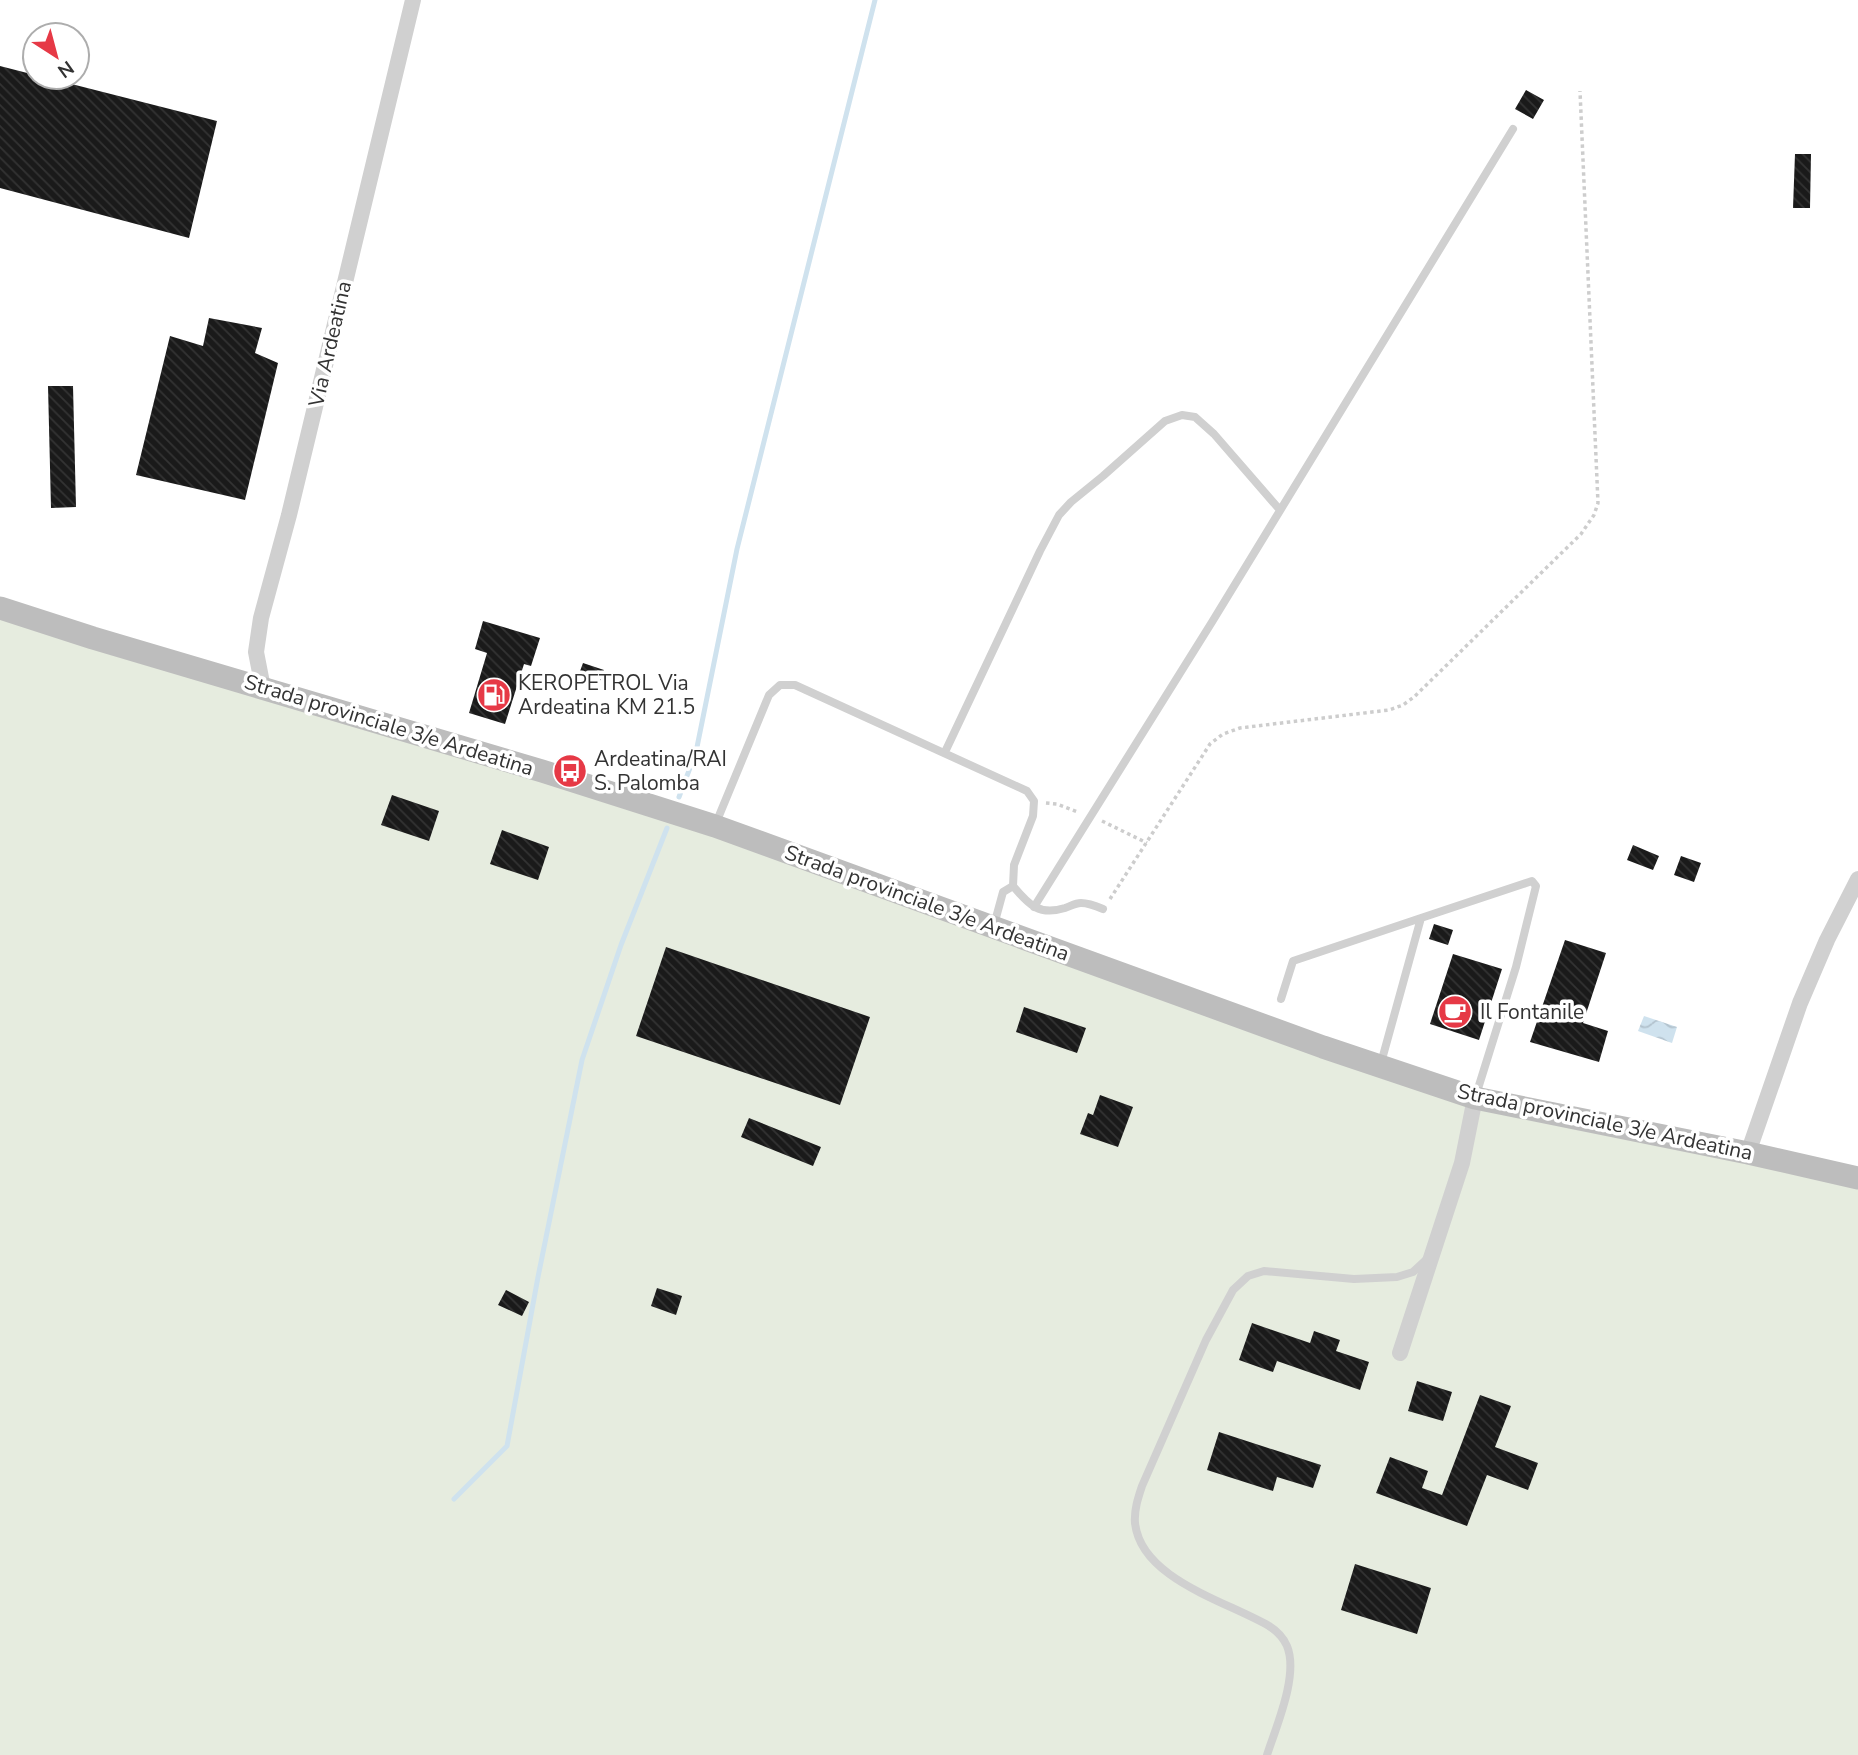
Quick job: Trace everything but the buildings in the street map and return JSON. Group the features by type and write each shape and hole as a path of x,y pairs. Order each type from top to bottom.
{"main road":[{"name":"Strada provinciale 3/e Ardeatina","path":"0,608 542,771 715,826 1310,1042 1475,1098 1858,1178"}],"street":[{"name":"Via Ardeatina","path":"263,688 256,652 261,618 292,503 413,0"},
{"path":"0,619 93,638"},
{"path":"1748,1153 1800,1003 1827,940 1858,879"},
{"path":"1400,1353 1462,1163 1475,1098"}],"lane":[{"path":"1034,907 1513,129"},
{"path":"945,752 1059,515 1165,421 1182,415 1195,417 1214,434 1280,510"},
{"path":"715,826 769,695 780,685 795,685 1027,791 1034,801 1033,816 1014,864 1013,886 1034,907 1046,912 1078,903 1103,909"},
{"path":"1281,999 1293,961 1532,881 1536,886 1516,967 1475,1098"},
{"path":"993,928 1003,892 1013,886"},
{"path":"1380,1066 1421,918"},
{"path":"1267,1755 1287,1686 1290,1666 1288,1649 1281,1636 1269,1626 1172,1577 1147,1555 1138,1538 1135,1523 1135,1509 1142,1486 1206,1340 1233,1290 1248,1276 1264,1270 1354,1279 1397,1277 1413,1272 1432,1252"}],"path":[{"path":"1103,909 1210,744 1223,734 1240,728 1389,710 1403,705 1581,534 1594,515 1598,503 1580,91"}],"shaded area":[{"path":"0,601 715,826 1380,1066 1858,1178 1858,1755 0,1755"}],"water":[{"path":"1644,1016 1677,1027 1672,1043 1638,1031"}],"waterway":[{"path":"679,797 696,752 737,549 875,0"},
{"path":"454,1499 507,1446 582,1060 621,945 667,828"}],"place":[{"name":"KEROPETROL Via Ardeatina KM 21.5","path":"494,695"},
{"name":"Ardeatina/RAI S. Palomba","path":"570,771"},
{"name":"Il Fontanile","path":"1455,1012"}]}
